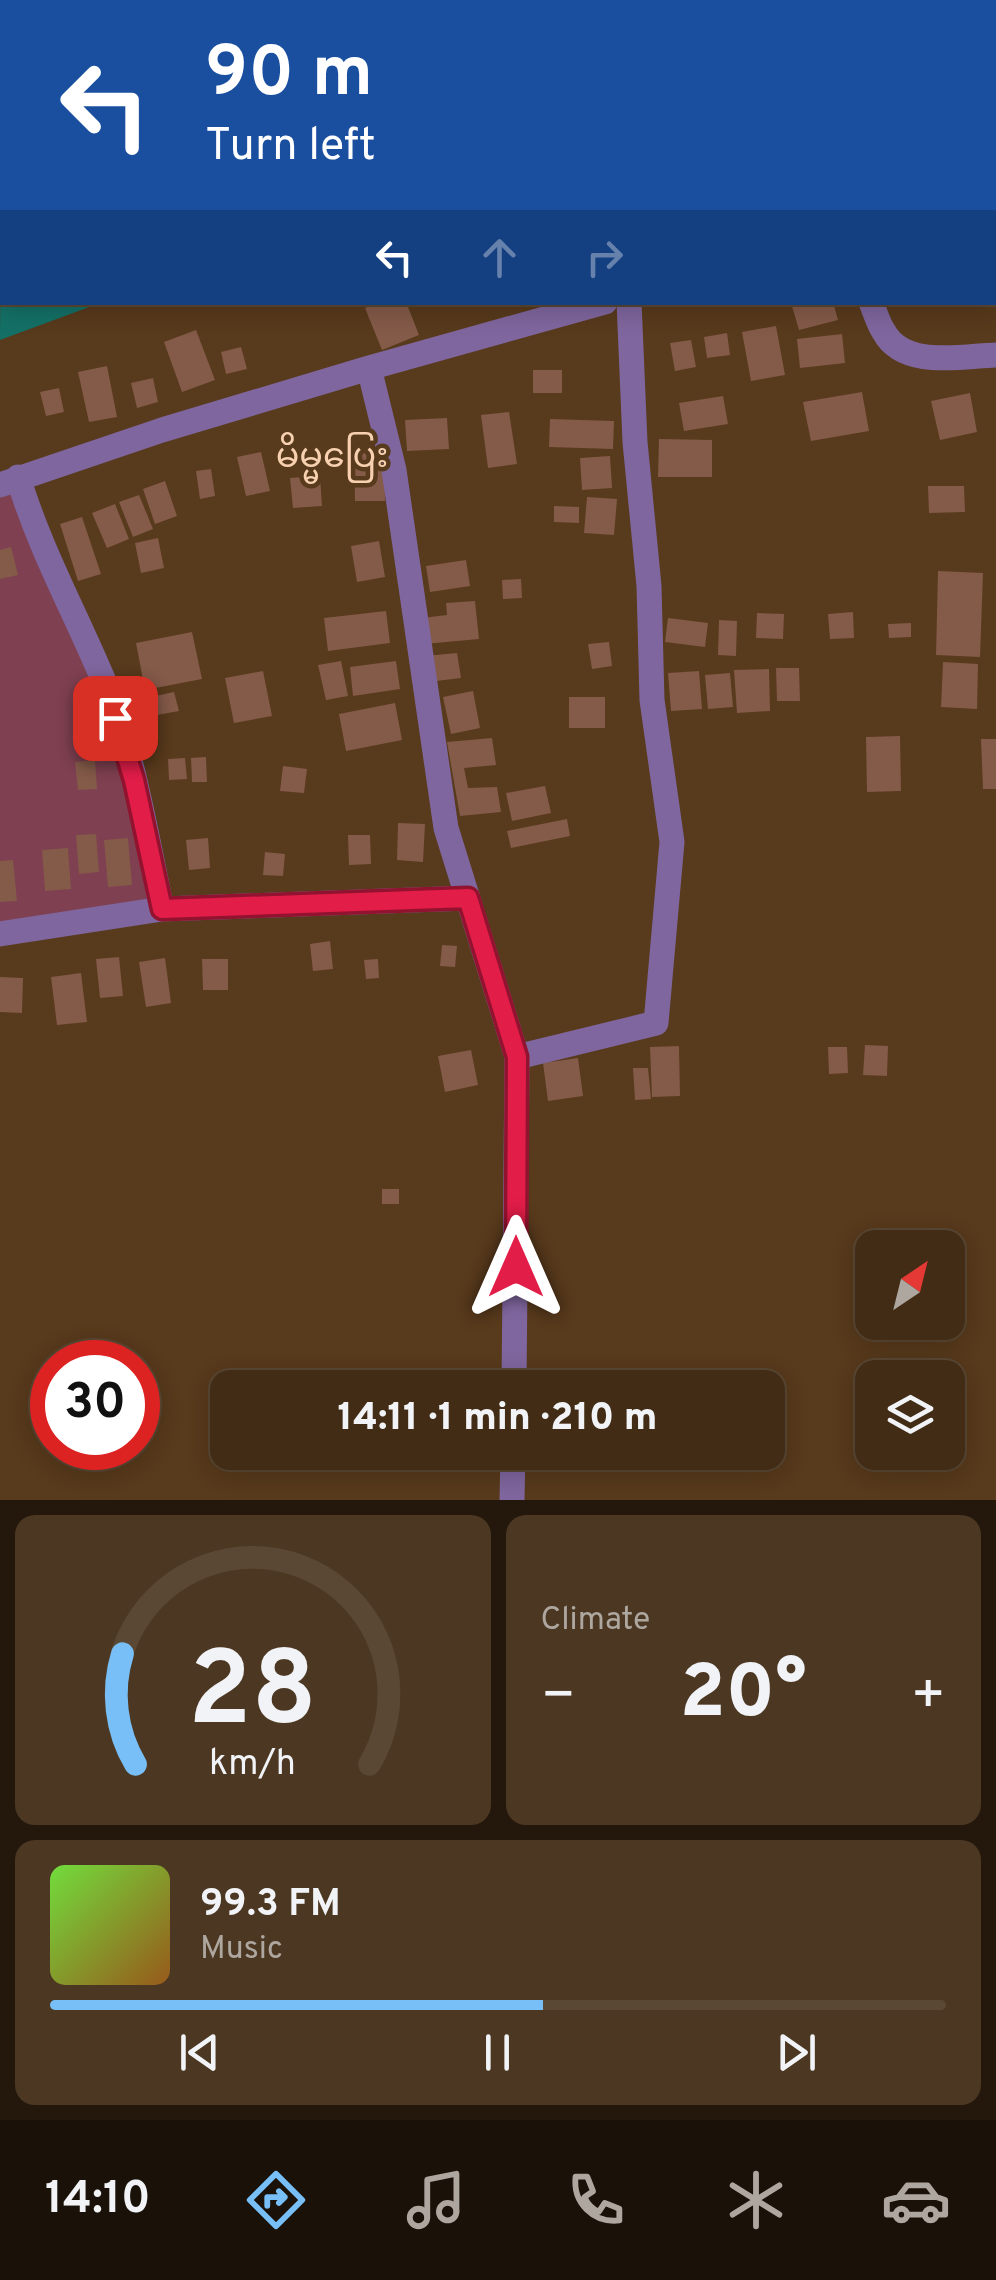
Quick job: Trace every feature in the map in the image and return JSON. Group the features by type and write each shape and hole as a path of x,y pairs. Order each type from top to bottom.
{"street":[{"path":"162,909 134,780 106,686 9,481 162,430 593,305"},
{"path":"517,1057 656,1023 672,842 652,700 649,586 635,442 629,305"},
{"path":"873,305 885,336 902,350 921,358 996,355"},
{"path":"370,368 394,470 446,828 517,1057 514,1370"},
{"path":"0,934 162,909 468,898"},
{"path":"512,1500 513,1470"}],"shaded area":[{"path":"14,483 96,689 162,909 0,933 0,491"}],"water":[{"path":"0,305 95,305 0,340"}],"building":[{"path":"407,305 419,335 382,350 365,308"},
{"path":"834,305 838,320 799,330 792,306"},
{"path":"776,326 785,375 751,381 742,332"},
{"path":"196,330 215,380 182,392 164,342"},
{"path":"727,333 730,355 707,358 704,337"},
{"path":"842,334 845,363 800,368 797,339"},
{"path":"691,340 696,367 675,371 670,343"},
{"path":"241,347 247,369 226,374 221,352"},
{"path":"107,366 117,417 89,422 78,372"},
{"path":"533,370 562,370 562,393 533,393"},
{"path":"153,378 158,402 137,408 131,383"},
{"path":"59,388 64,412 46,416 40,392"},
{"path":"862,392 869,431 811,441 803,402"},
{"path":"970,393 977,432 940,440 931,401"},
{"path":"723,396 728,424 684,431 679,403"},
{"path":"509,412 517,464 488,468 481,415"},
{"path":"447,418 449,449 407,451 405,420"},
{"path":"550,419 614,421 613,449 549,447"},
{"path":"659,439 712,440 712,477 658,477"},
{"path":"384,447 385,501 355,501 354,448"},
{"path":"261,452 270,491 246,496 237,457"},
{"path":"610,456 612,488 582,490 580,458"},
{"path":"211,469 215,496 200,499 196,471"},
{"path":"320,476 322,506 293,508 290,478"},
{"path":"165,481 177,516 155,524 143,489"},
{"path":"928,486 964,486 965,512 929,513"},
{"path":"139,495 153,529 133,537 119,502"},
{"path":"587,497 617,499 614,535 584,533"},
{"path":"115,504 129,539 107,548 92,513"},
{"path":"554,506 579,507 579,523 554,522"},
{"path":"82,517 101,574 78,581 60,524"},
{"path":"158,538 164,568 141,573 135,543"},
{"path":"379,541 385,577 357,582 351,546"},
{"path":"11,547 18,575 0,579 0,550"},
{"path":"466,560 470,586 430,592 426,566"},
{"path":"938,571 983,573 980,657 936,655"},
{"path":"521,579 522,598 503,599 502,580"},
{"path":"475,601 479,639 424,644 422,618 447,615 446,603"},
{"path":"386,611 390,643 328,651 324,618"},
{"path":"853,612 854,638 830,639 828,614"},
{"path":"757,613 784,614 783,639 756,638"},
{"path":"668,618 708,623 705,647 665,642"},
{"path":"719,620 737,621 736,656 718,655"},
{"path":"911,623 911,637 889,638 888,624"},
{"path":"192,632 202,679 145,690 136,643"},
{"path":"609,642 612,666 592,669 588,644"},
{"path":"457,653 461,678 428,682 425,656"},
{"path":"341,661 348,696 326,700 318,665"},
{"path":"396,661 400,689 353,696 350,667"},
{"path":"943,662 978,664 977,709 941,707"},
{"path":"776,668 799,668 800,701 777,701"},
{"path":"769,669 770,711 737,713 734,670"},
{"path":"263,671 272,716 234,723 225,678"},
{"path":"699,671 702,709 671,711 668,673"},
{"path":"730,673 733,707 708,709 705,675"},
{"path":"473,691 480,728 451,734 443,697"},
{"path":"174,692 179,711 146,717 142,699"},
{"path":"569,697 605,697 605,728 569,728"},
{"path":"395,703 402,740 346,751 339,714"},
{"path":"900,736 901,791 867,792 866,737"},
{"path":"492,738 496,765 464,768 468,788 497,787 501,812 460,816 447,742"},
{"path":"981,739 996,739 996,789 983,789"},
{"path":"206,757 207,782 192,782 191,758"},
{"path":"185,758 187,779 169,780 168,759"},
{"path":"95,760 97,789 78,790 75,762"},
{"path":"283,766 307,769 304,793 280,791"},
{"path":"545,786 551,813 512,821 506,793"},
{"path":"567,819 570,836 511,848 507,831"},
{"path":"398,823 425,824 423,862 397,860"},
{"path":"96,834 99,872 79,874 76,835"},
{"path":"348,835 370,835 371,864 349,865"},
{"path":"128,838 132,885 108,887 104,840"},
{"path":"208,838 210,868 189,870 186,840"},
{"path":"68,848 71,889 45,891 42,850"},
{"path":"265,852 285,854 283,876 263,875"},
{"path":"13,860 17,901 0,902 0,861"},
{"path":"330,941 333,969 313,971 310,944"},
{"path":"442,945 457,946 455,967 440,966"},
{"path":"119,957 123,996 100,998 96,959"},
{"path":"165,958 171,1003 146,1007 139,962"},
{"path":"202,959 228,959 228,990 203,990"},
{"path":"378,959 379,978 366,979 364,960"},
{"path":"81,973 87,1022 57,1025 51,977"},
{"path":"0,977 23,978 22,1013 0,1012"},
{"path":"865,1045 888,1046 887,1076 863,1075"},
{"path":"679,1046 680,1096 652,1097 650,1047"},
{"path":"828,1047 847,1047 848,1073 829,1074"},
{"path":"471,1050 478,1085 445,1092 438,1056"},
{"path":"578,1058 583,1096 548,1101 543,1063"},
{"path":"633,1068 648,1068 651,1099 635,1100"},
{"path":"382,1189 399,1189 399,1204 382,1204"}],"district":[{"name":"မိမ္မပြေး","path":"332,455"}],"route":[{"path":"115,718 134,780 162,909 468,898 517,1057 516,1267"}]}
